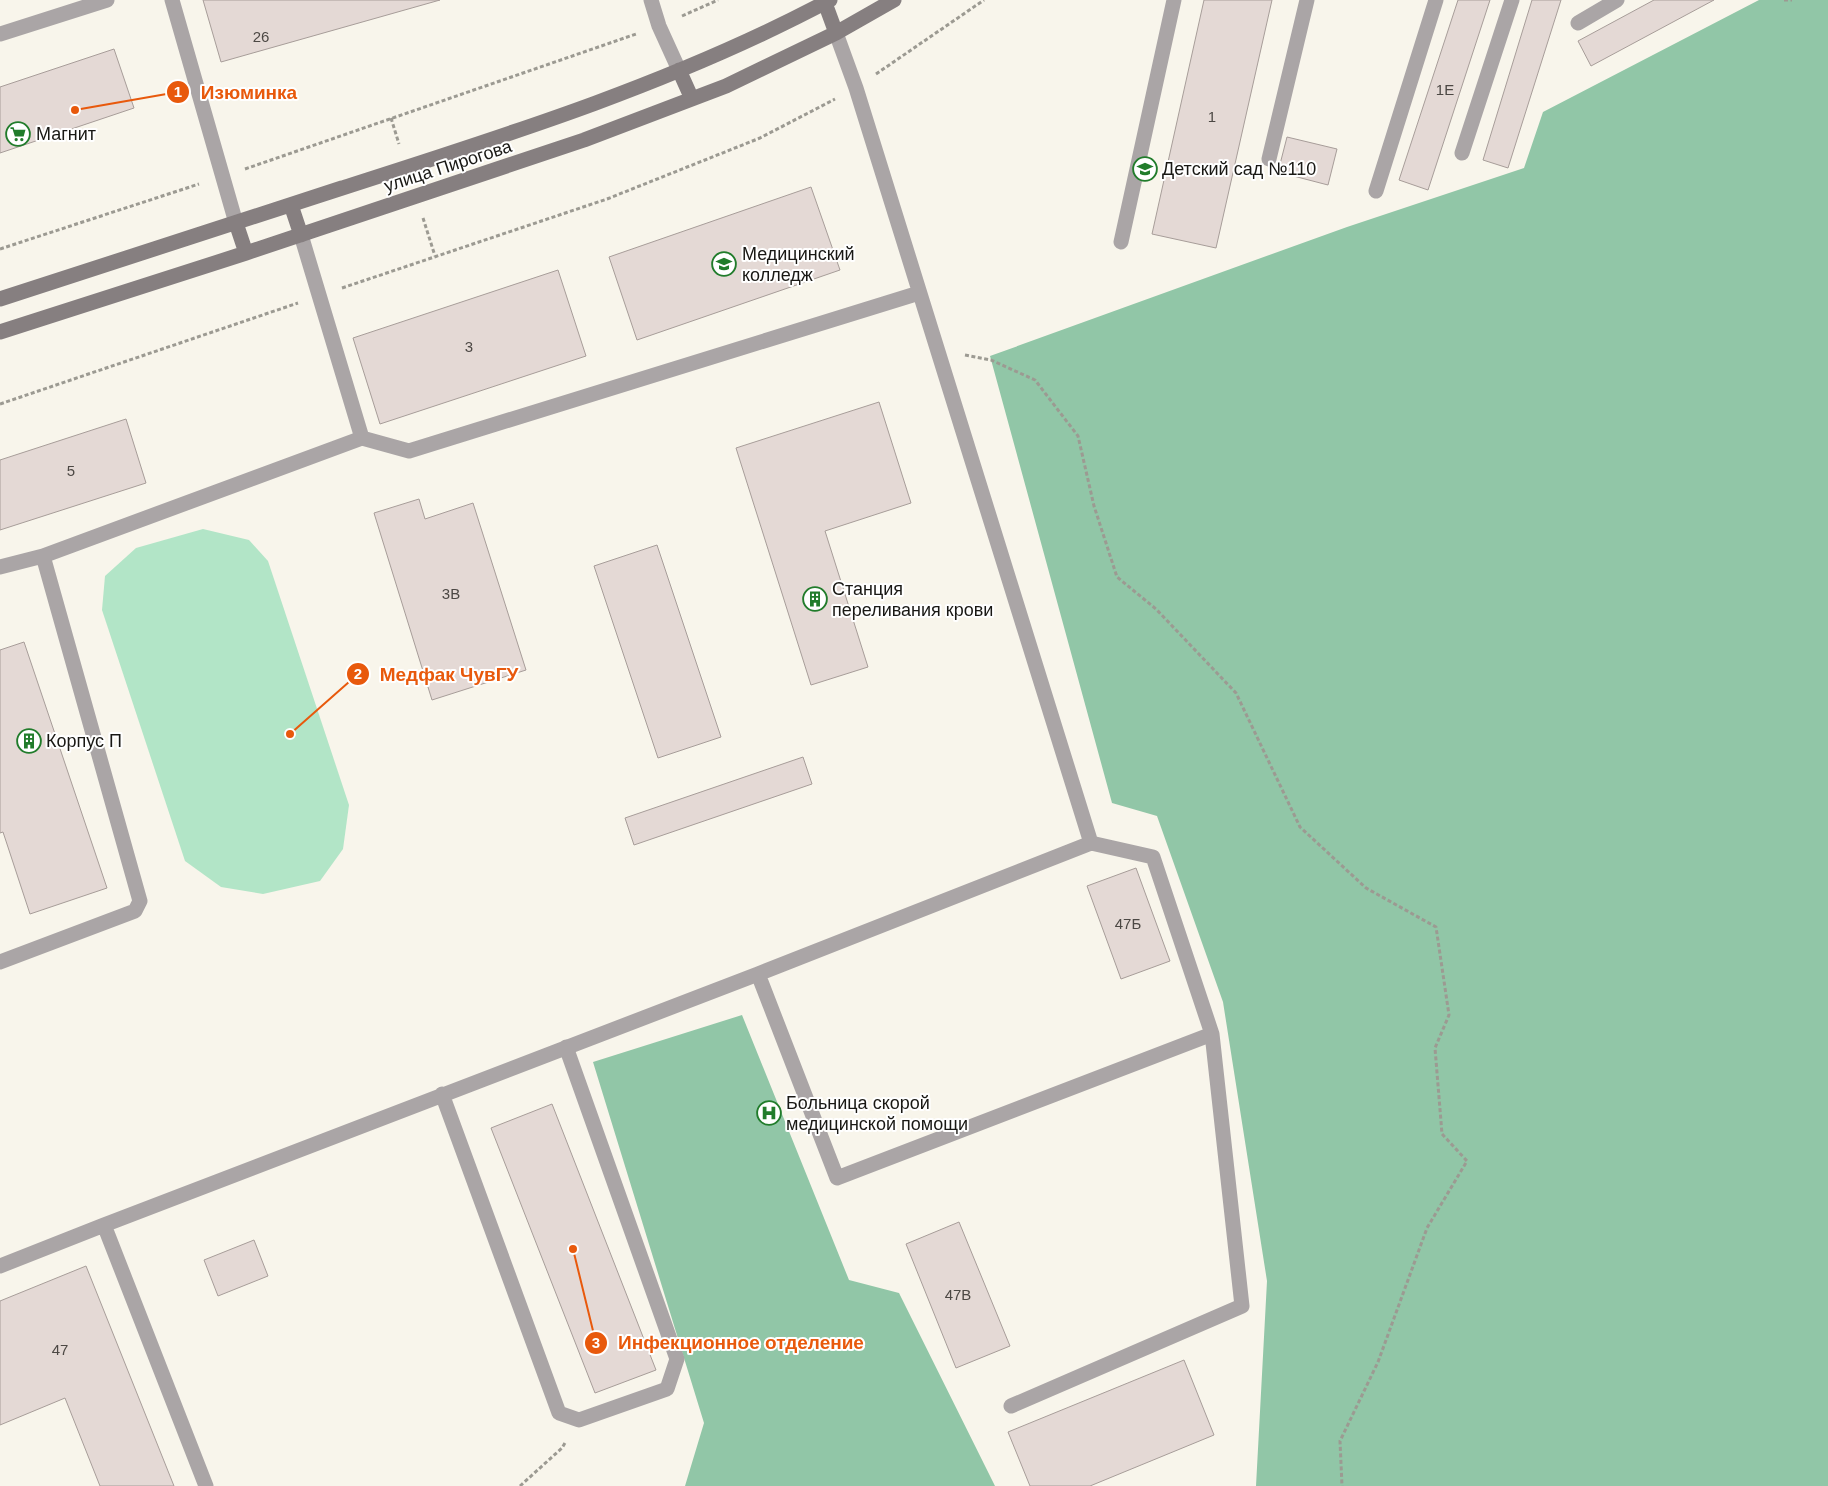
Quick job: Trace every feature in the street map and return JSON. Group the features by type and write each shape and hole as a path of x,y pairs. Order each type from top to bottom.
{"main road":[{"name":"улица Пирогова","path":"0,332 301,235 584,140 726,86 836,33 894,0"},
{"name":"улица Пирогова","path":"0,299 584,108 758,36 828,1"},
{"path":"828,1 836,33"},
{"path":"679,70 692,99"},
{"path":"291,205 301,235"},
{"path":"236,223 246,253"}],"lane":[{"path":"0,34 107,0"},
{"path":"172,0 236,223"},
{"path":"651,0 659,26 679,70"},
{"path":"1121,242 1174,0"},
{"path":"1269,159 1307,0"},
{"path":"1376,191 1436,0"},
{"path":"1462,153 1512,0"},
{"path":"1578,23 1618,0"},
{"path":"836,33 856,88 918,293 1091,843"},
{"path":"301,235 362,438"},
{"path":"0,567 43,556 362,438 409,451 918,293"},
{"path":"0,962 134,911 140,901 43,556"},
{"path":"0,1266 442,1094 758,974 1091,843 1153,857 1212,1034 1242,1306 1011,1406"},
{"path":"758,974 837,1178 1212,1034"},
{"path":"442,1094 560,1412 579,1420 667,1389 677,1359 566,1047"},
{"path":"104,1225 206,1486"}],"path":[{"path":"0,250 222,177 659,26 718,0"},
{"path":"0,404 607,199 760,138 856,88 984,0"},
{"path":"1784,0 1792,0"},
{"path":"391,118 400,148"},
{"path":"421,213 435,256"},
{"path":"936,350 991,360 1035,380 1078,436 1094,506 1117,577 1156,609 1236,693 1300,827 1366,888 1436,927 1449,1015 1435,1048 1442,1134 1467,1160 1427,1228 1378,1362 1340,1441 1342,1486"},
{"path":"520,1486 562,1448 579,1420"}],"green space":[{"path":"1759,0 1828,0 1828,1486 1256,1486 1267,1281 1223,1002 1157,816 1112,803 990,356 1347,227 1524,168 1543,112"},
{"path":"203,529 249,540 268,561 349,805 343,849 320,881 263,894 221,887 185,861 102,610 105,576 136,548"},
{"path":"742,1015 849,1280 899,1293 995,1486 685,1486 704,1423 593,1062"}],"building":[{"path":"203,0 440,0 221,62"},
{"path":"1204,0 1272,0 1216,248 1152,234"},
{"path":"1458,0 1490,0 1428,190 1399,180"},
{"path":"1532,0 1561,0 1508,168 1483,160"},
{"path":"1654,0 1714,0 1591,66 1578,41"},
{"path":"114,49 134,108 0,153 0,87"},
{"path":"1287,137 1337,149 1328,185 1278,172"},
{"name":"Медицинский колледж","path":"811,187 840,270 637,340 609,257"},
{"path":"558,270 586,356 380,424 353,338"},
{"name":"Станция переливания крови","path":"879,402 911,503 825,531 868,667 811,685 736,448"},
{"path":"126,419 146,483 0,530 0,460"},
{"path":"419,499 425,519 473,503 526,670 432,700 374,513"},
{"path":"657,545 721,737 658,758 594,566"},
{"name":"Корпус П","path":"24,642 107,888 30,914 3,832 0,833 0,650"},
{"path":"803,757 812,784 634,845 625,818"},
{"path":"1136,868 1170,961 1121,979 1087,886"},
{"path":"552,1104 656,1370 595,1393 491,1128"},
{"path":"959,1222 1010,1346 956,1368 906,1244"},
{"path":"254,1240 268,1276 218,1296 204,1260"},
{"path":"86,1266 174,1486 100,1486 65,1398 0,1425 0,1301"},
{"path":"1184,1360 1214,1435 1090,1486 1030,1486 1008,1432"}],"place":[{"name":"Изюминка","path":"75,110"},
{"name":"Магнит","path":"18,134"},
{"name":"Детский сад №110","path":"1145,169"},
{"name":"Медицинский колледж","path":"724,264"},
{"name":"Станция переливания крови","path":"815,599"},
{"name":"Медфак ЧувГУ","path":"290,734"},
{"name":"Корпус П","path":"29,741"},
{"name":"Больница скорой медицинской помощи","path":"769,1113"},
{"name":"Инфекционное отделение","path":"573,1249"}]}
